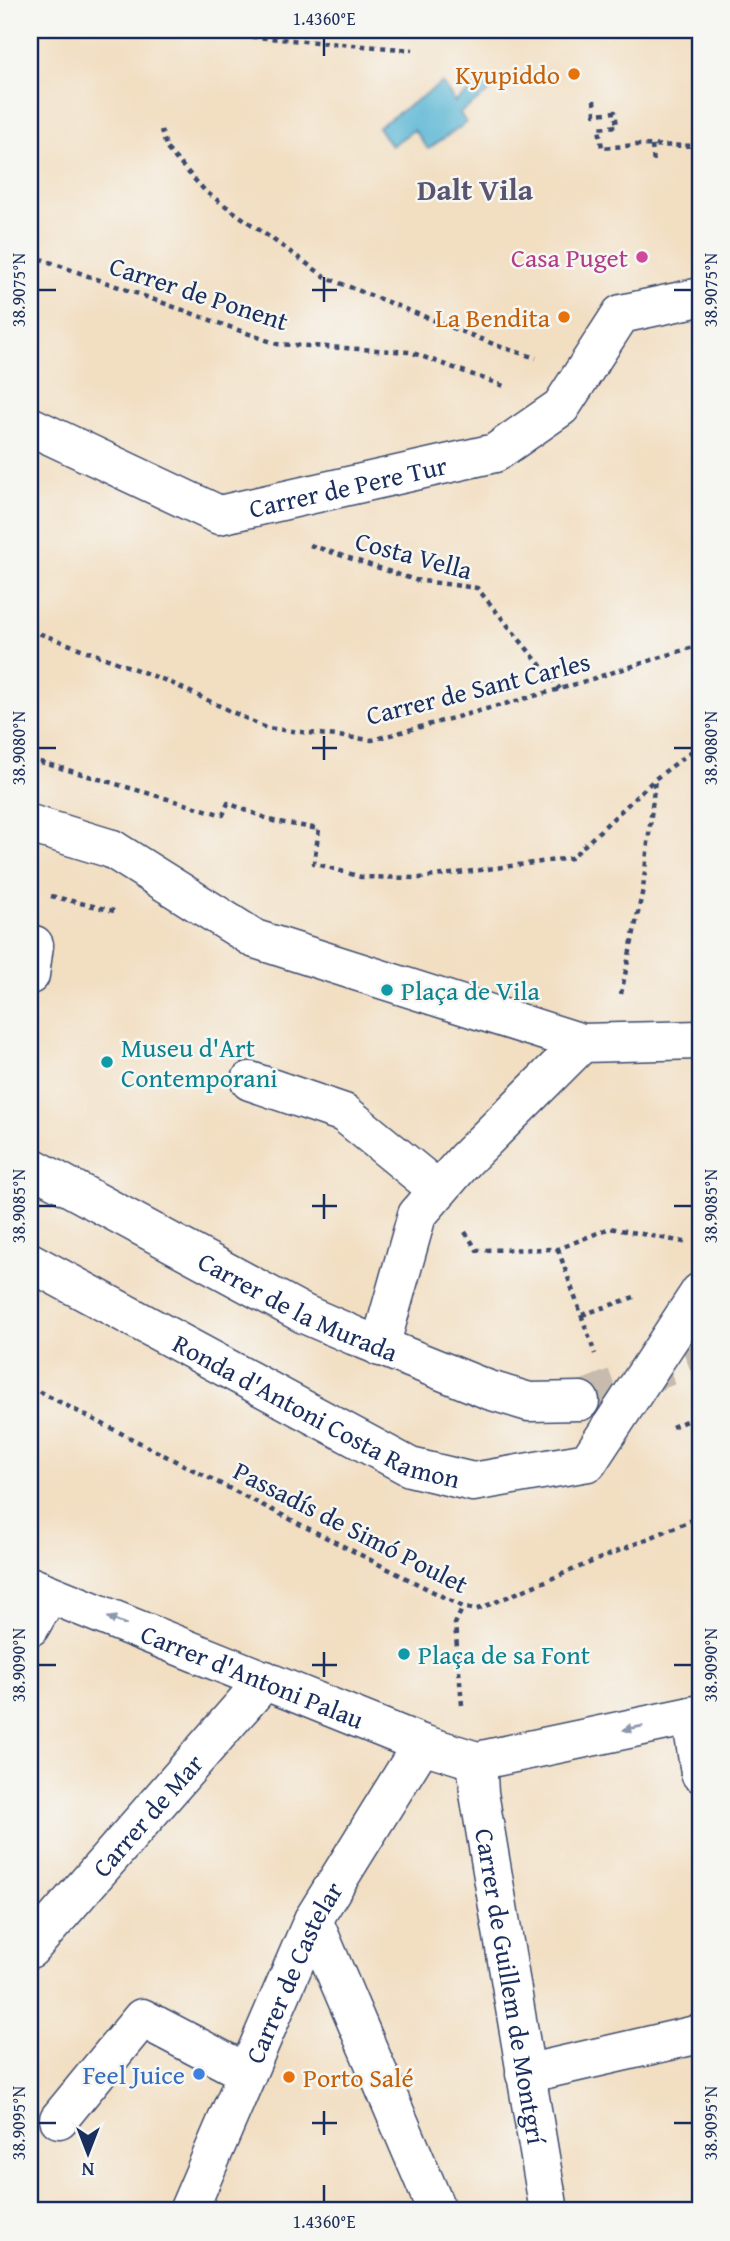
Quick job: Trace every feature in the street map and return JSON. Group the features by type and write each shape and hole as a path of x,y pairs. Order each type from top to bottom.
{"street":[{"name":"Carrer de Pere Tur","path":"30,426 219,515 495,453 561,407 621,314 700,297"},
{"path":"30,824 113,849 255,939 593,1044 700,1040"},
{"path":"380,1346 417,1214 438,1190 593,1044"},
{"path":"250,1081 344,1113 438,1190"},
{"name":"Carrer de la Murada","path":"30,1166 304,1314 489,1390 528,1402 580,1402"},
{"name":"Ronda d'Antoni Costa Ramon","path":"30,1262 410,1466 473,1482 588,1462 700,1292"},
{"path":"30,1627 39,1590"},
{"name":"Carrer d'Antoni Palau","path":"39,1590 450,1753"},
{"name":"Carrer de Mar","path":"30,1949 265,1680"},
{"path":"450,1753 696,1715 700,1773"},
{"name":"Carrer de Castelar","path":"188,2211 313,1920 450,1753"},
{"name":"Carrer de Guillem de Montgrí","path":"450,1753 479,1793 549,2211"},
{"path":"313,1920 437,2211"},
{"path":"59,2119 142,2018 247,2073"},
{"path":"525,2074 700,2034"}],"path":[{"path":"192,30 413,50"},
{"path":"594,100 595,114 615,112 617,126 599,128 602,149 636,145 700,146"},
{"path":"161,130 167,149 206,192 327,278 501,347"},
{"path":"652,146 654,163"},
{"name":"Carrer de Ponent","path":"30,255 277,344 410,352 561,407"},
{"name":"Costa Vella","path":"298,541 415,580 477,589 560,689"},
{"name":"Carrer de Sant Carles","path":"30,630 167,681 266,728 372,740 560,689 700,645"},
{"path":"30,759 223,815 229,803 273,821 319,829 314,863 361,877 420,878 571,858 654,779 697,752 700,745"},
{"path":"593,1044 617,1015 643,889 654,779"},
{"path":"438,1190 477,1250 558,1249 610,1228 700,1245"},
{"path":"558,1249 617,1417"},
{"name":"Passadís de Simó Poulet","path":"30,1387 463,1607 476,1611 700,1517"},
{"path":"450,1753 464,1729 456,1624 463,1607"}],"water":[{"path":"489,77 496,87 460,113 466,123 428,149 414,130 391,146 378,127 442,83 455,102"}],"tunnel":[{"path":"580,1401 700,1354"}],"place":[{"name":"Kyupiddo","path":"574,74"},
{"name":"Casa Puget","path":"642,257"},
{"name":"La Bendita","path":"564,317"},
{"name":"Plaça de Vila","path":"387,990"},
{"name":"Museu d'Art Contemporani","path":"107,1062"},
{"name":"Plaça de sa Font","path":"404,1654"},
{"name":"Feel Juice","path":"199,2074"},
{"name":"Porto Salé","path":"289,2077"}],"district":[{"name":"Dalt Vila","path":"475,189"}]}
